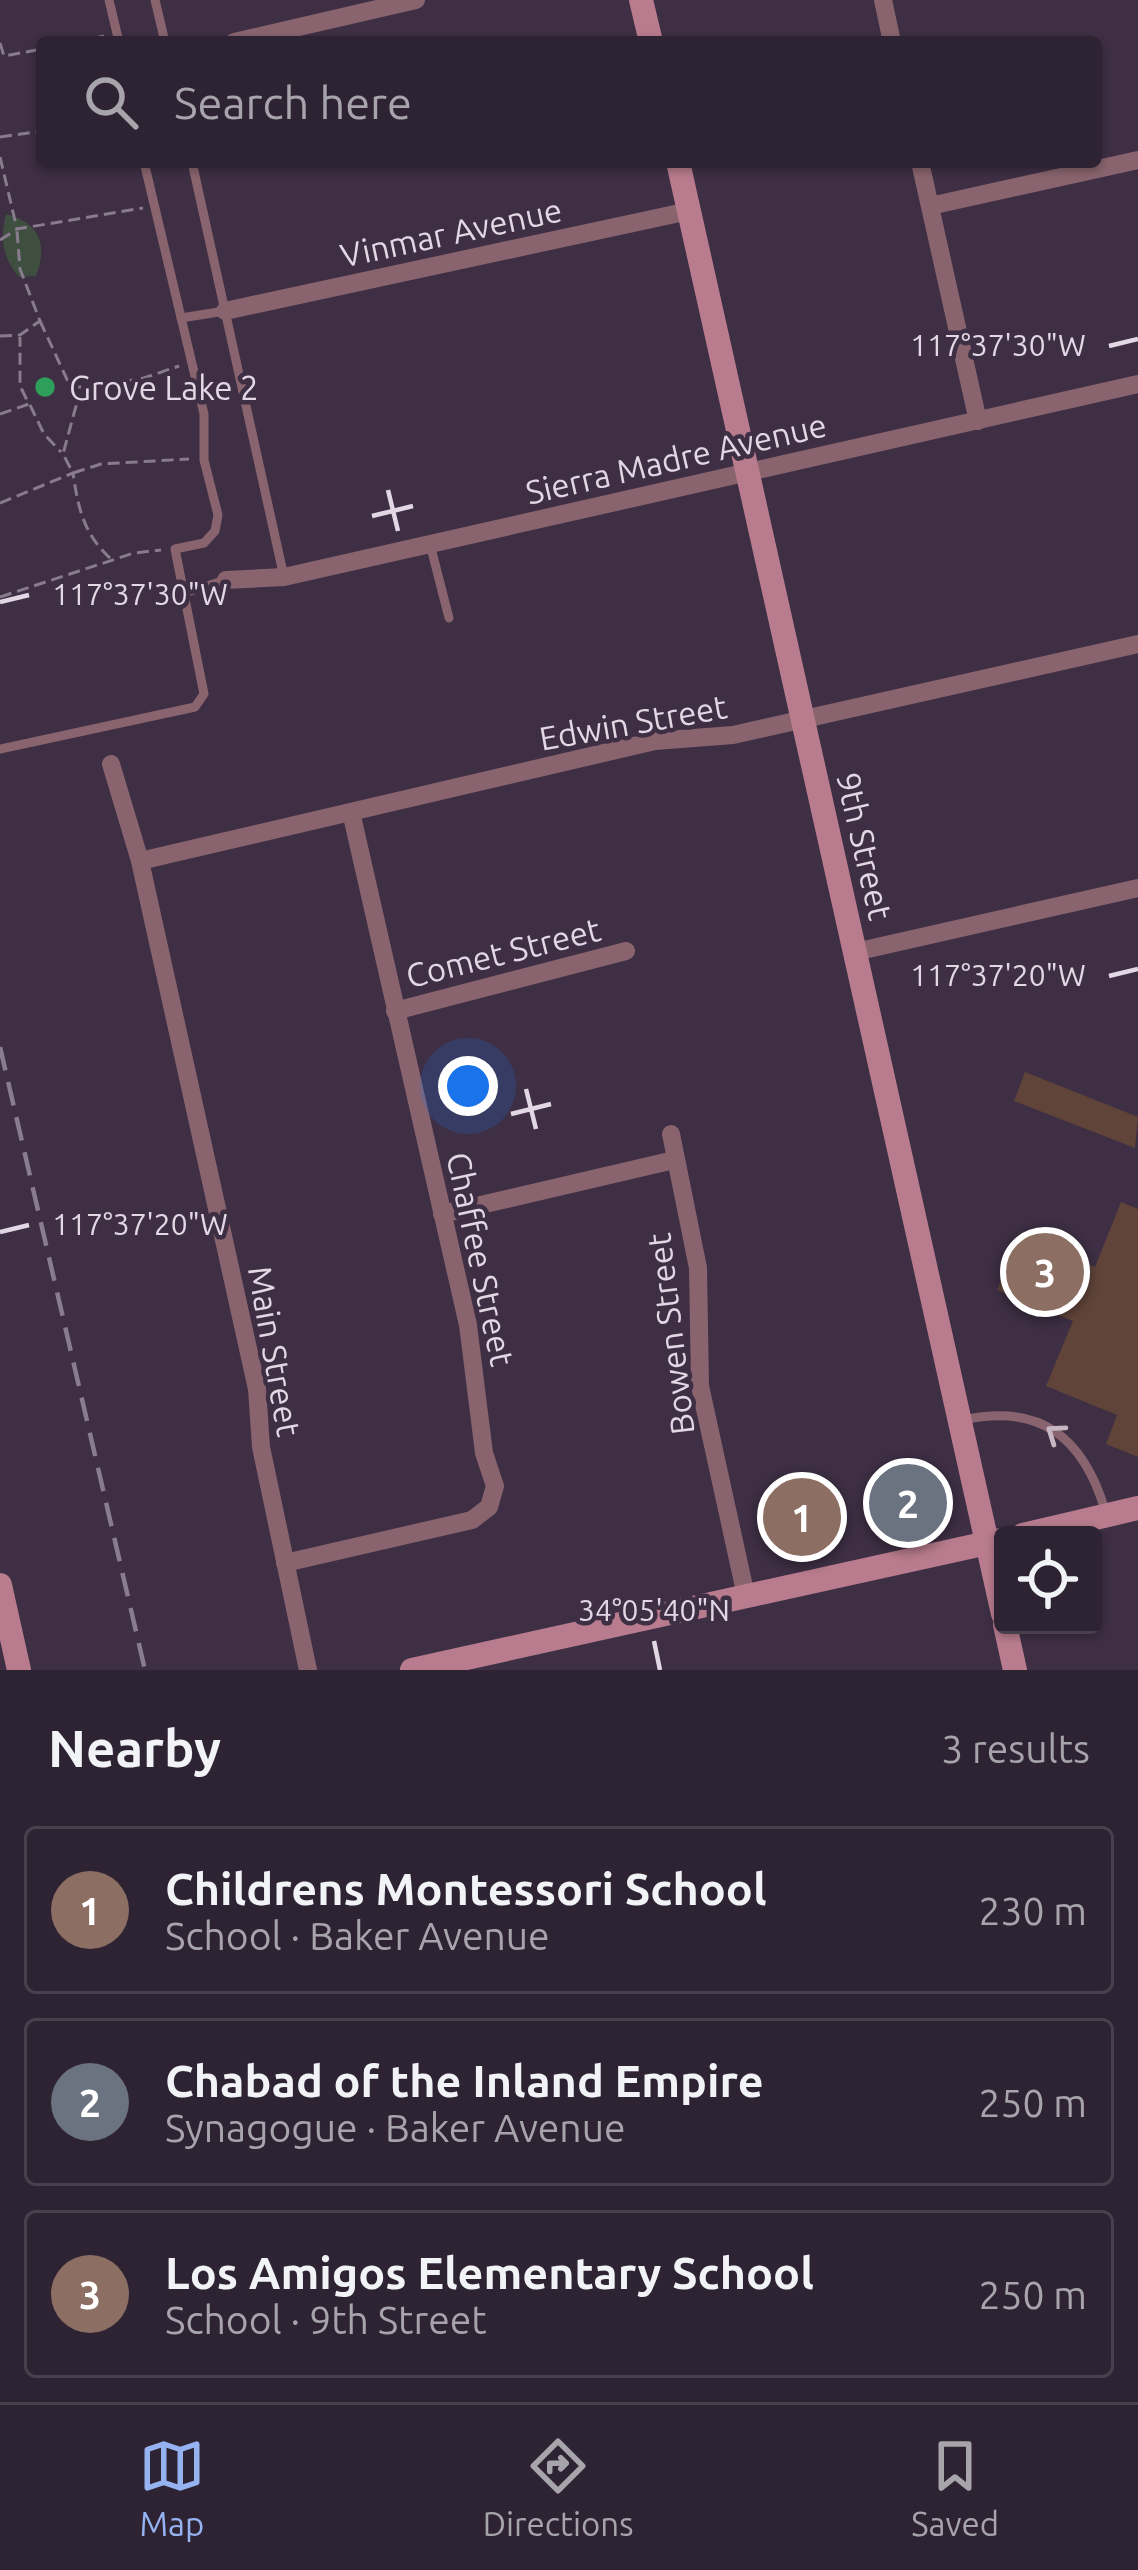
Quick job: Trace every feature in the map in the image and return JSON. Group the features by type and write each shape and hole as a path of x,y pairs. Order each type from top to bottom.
{"street":[{"path":"260,36 416,0"},
{"path":"641,0 650,36"},
{"path":"883,0 891,36"},
{"path":"1102,168 1138,160"},
{"name":"9th Street","path":"679,168 960,1421 994,1538"},
{"path":"921,168 978,421"},
{"path":"930,206 1102,168"},
{"name":"Vinmar Avenue","path":"225,311 689,212"},
{"name":"Sierra Madre Avenue","path":"226,580 284,577 1138,384"},
{"name":"Edwin Street","path":"140,861 655,741 733,735 1138,644"},
{"name":"Main Street","path":"111,764 140,861 257,1390 261,1447 308,1670"},
{"name":"Chaffee Street","path":"285,1563 472,1520 489,1507 495,1486 484,1453 468,1325 351,812"},
{"path":"855,952 1138,888"},
{"name":"Comet Street","path":"395,1011 626,952"},
{"name":"Bowen Street","path":"671,1134 698,1268 700,1386 746,1596"},
{"path":"442,1214 674,1160"},
{"path":"1062,1526 1138,1508"},
{"path":"412,1670 994,1541"},
{"path":"0,1585 6,1638 19,1670"},
{"path":"1007,1634 1015,1670"}],"lane":[{"path":"110,0 118,36"},
{"path":"155,0 164,36"},
{"path":"0,749 195,707 204,694 175,549 204,543 215,531 218,515 204,460 204,414 145,168"},
{"path":"193,168 284,577"},
{"path":"181,318 225,311"},
{"path":"430,544 448,618"},
{"path":"184,593 226,580"},
{"path":"960,1421 997,1413 1042,1423 1083,1456 1106,1516"}],"path":[{"path":"0,43 2,57 36,51"},
{"path":"0,138 36,132"},
{"path":"0,157 17,229 20,269 76,406 62,454"},
{"path":"0,241 17,229 152,207"},
{"path":"0,336 20,335 40,321"},
{"path":"20,335 20,386 44,434 73,473 79,511 93,543 111,560"},
{"path":"71,388 141,379 190,363"},
{"path":"0,414 29,404"},
{"path":"0,503 101,464 204,460"},
{"path":"0,597 111,560 175,549"}],"green space":[{"path":"6,214 27,223 38,237 41,255 36,276 19,277 9,262 3,240"}],"building":[{"path":"1025,1072 1138,1117 1135,1148 1014,1101"},
{"path":"1121,1202 1138,1209 1138,1457 1106,1444 1117,1415 1046,1386 1073,1321 997,1290 1019,1236 1095,1267"},
{"path":"930,1485 936,1509 886,1520 881,1496"}],"railway":[{"path":"0,1047 145,1670"}],"place":[{"name":"Grove Lake 2","path":"45,387"},
{"name":"Los Amigos Elementary School","path":"1045,1272"},
{"name":"Chabad of the Inland Empire","path":"908,1503"},
{"name":"Childrens Montessori School","path":"802,1517"}]}
